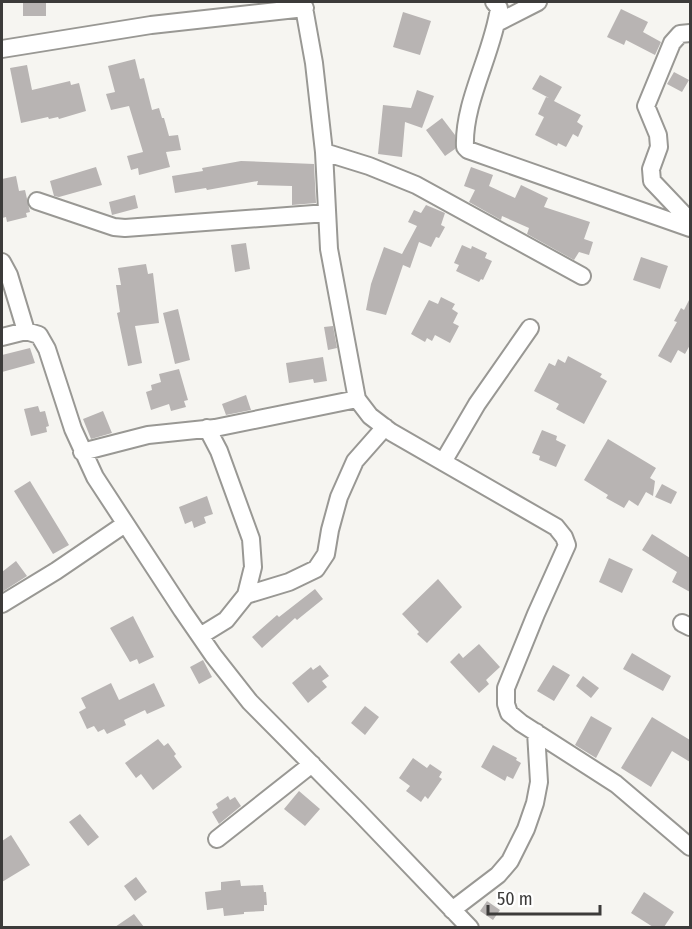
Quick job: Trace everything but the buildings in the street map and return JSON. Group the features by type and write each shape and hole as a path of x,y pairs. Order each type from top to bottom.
{"street":[{"path":"494,2 499,8 497,23 474,93 465,136 465,147 495,160 690,228"},
{"path":"497,23 538,2"},
{"path":"2,50 152,25 304,5 314,63 324,152 329,249 357,399 370,416 385,427 556,527 564,537 567,545 506,688 506,704 509,713 616,784 690,847"},
{"path":"690,33 680,34 672,43 646,106 658,135 659,147 651,169 652,181 690,221"},
{"path":"324,152 369,166 416,185 582,276"},
{"path":"37,201 114,227 125,228 327,213"},
{"path":"2,262 9,275 26,331"},
{"path":"443,462 477,404 530,328"},
{"path":"2,337 26,331 39,335 47,349 82,452 95,477 200,636 250,702 470,927"},
{"path":"82,452 148,435 207,428 357,399"},
{"path":"246,595 289,582 316,569 326,554 339,497 355,461 385,427"},
{"path":"200,636 226,620 246,595 252,567 251,539 219,452 207,428"},
{"path":"3,601 56,572 125,524"},
{"path":"452,910 498,875 510,861 526,829 539,782 536,732"},
{"path":"217,839 312,764"}]}
